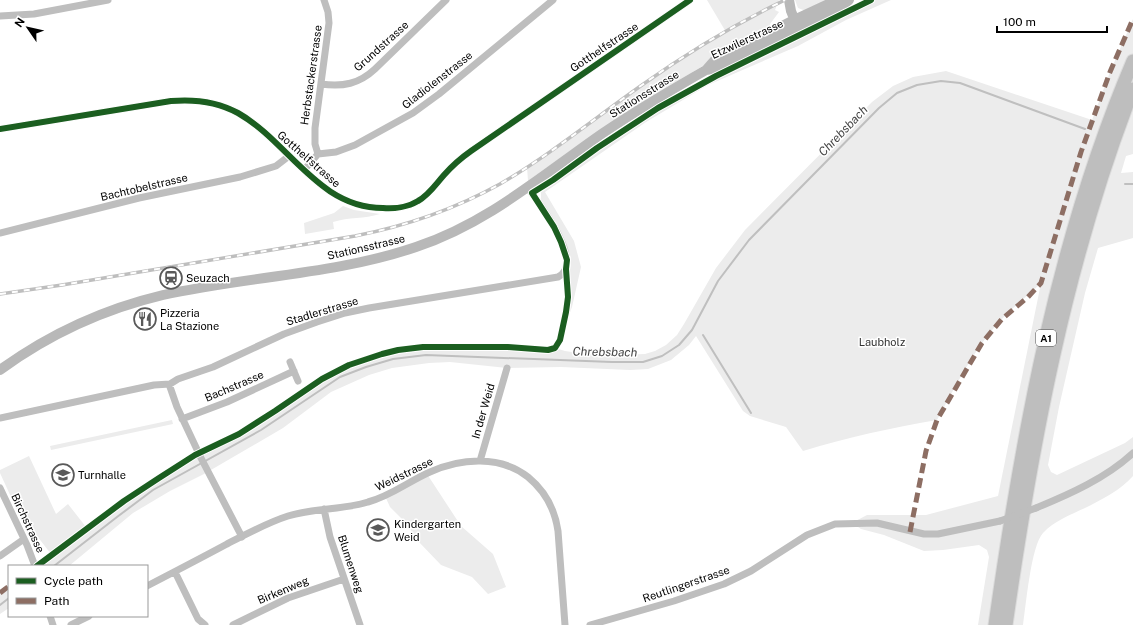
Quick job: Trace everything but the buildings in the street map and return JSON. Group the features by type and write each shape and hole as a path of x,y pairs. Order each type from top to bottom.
{"highway":[{"name":"A1","path":"995,625 1025,439 1055,300 1076,222 1097,157 1133,61"},
{"name":"A1","path":"1006,625 1030,473 1048,379 1066,299 1099,185 1133,89"}],"main road":[{"path":"789,0 796,24"},
{"name":"Etzwilerstrasse","path":"706,70 717,68 835,1 843,0"},
{"name":"Etzwilerstrasse","path":"796,24 839,8 849,0"},
{"name":"Stationsstrasse","path":"0,370 59,333 123,306 186,290 319,270 370,260 395,254 432,242 463,228 498,208 602,134 706,70"}],"street":[{"path":"0,16 34,14 108,0"},
{"name":"Herbstackerstrasse","path":"318,154 315,144 315,128 329,23 328,12 324,0"},
{"name":"Grundstrasse","path":"321,84 342,85 354,83 365,77 446,0"},
{"name":"Gladiolenstrasse","path":"318,154 336,152 355,145 413,113 440,94 553,0"},
{"name":"Gotthelfstrasse","path":"0,130 171,101 198,101 221,106 243,116 256,125 304,170 332,193 348,202 368,208 402,207 413,203 426,195 450,169 471,151 690,0"},
{"path":"304,170 318,154"},
{"name":"Bachtobelstrasse","path":"0,233 139,198 240,177 276,166 289,156"},
{"name":"Stadlerstrasse","path":"0,418 154,385 169,384 213,367 289,332 345,313 560,276 566,269 567,263 561,242 548,216 528,188"},
{"path":"290,362 298,380"},
{"name":"In der Weid","path":"480,461 507,368"},
{"name":"Bachstrasse","path":"182,419 227,402 294,371"},
{"path":"169,384 182,419 200,458 242,537"},
{"name":"Reutlingerstrasse","path":"590,625 674,601 724,584 751,571 807,535 835,524 877,523 924,534 938,534 1000,521 1056,500 1092,482 1112,470 1133,453"},
{"name":"Weidstrasse","path":"148,586 242,537 283,518 300,513 368,502 392,493 437,470 455,464 480,461 496,463 519,471 538,486 548,500 554,512 557,526 565,625"},
{"name":"Birchstrasse","path":"0,488 35,565"},
{"name":"Blumenweg","path":"324,509 330,537 360,625"},
{"path":"0,556 24,539"},
{"path":"175,572 198,619 205,625"},
{"name":"Birkenweg","path":"232,625 288,598 344,579"},
{"path":"71,625 87,617"}],"green space":[{"path":"707,0 779,0 775,10 779,12 770,24 769,30 676,82 586,140 528,181 527,167 658,74 726,32"},
{"path":"795,0 832,0 806,11 798,8"},
{"path":"875,0 891,0 846,20 798,46 708,85 646,122 545,192 574,241 581,267 572,307 566,323 570,298 569,278 571,258 564,238 556,222 541,201 541,191 543,188 551,184 609,142 669,104 719,76"},
{"name":"Laubholz","path":"1133,19 1133,154 1126,156 1121,173 1133,172 1133,238 1098,248 1085,293 1059,407 1048,465 1051,472 1057,475 1125,443 1133,437 1133,476 1123,486 1091,505 1057,522 1043,533 1035,550 1032,563 1023,625 978,625 989,557 987,550 979,545 924,551 884,535 861,529 852,523 867,515 926,515 998,496 1041,283 992,330 966,368 937,420 870,433 803,451 786,427 750,416 743,411 696,336 689,345 671,360 648,369 630,370 561,367 507,368 450,362 392,368 369,375 331,392 283,428 133,513 70,565 38,565 124,501 195,455 239,434 327,376 367,358 398,350 431,347 508,347 548,350 555,348 578,353 616,355 645,354 666,345 677,335 716,268 745,230 872,102 893,86 913,77 946,71 1092,120 1110,72"},
{"path":"343,206 354,210 380,214 333,222 334,229 305,234 304,223 334,213"},
{"path":"172,420 173,424 51,450 50,446"},
{"path":"29,456 56,514 68,504 86,527 51,554 34,532 28,534 0,473 0,470"},
{"path":"427,474 461,526 493,554 506,587 488,594 472,577 441,565 418,541 407,524 390,507 385,496"},
{"path":"8,587 8,609 0,614 0,593"}],"waterway":[{"name":"Chrebsbach","path":"55,565 153,490 261,430 340,377 366,367 393,359 426,355 612,362 643,362 662,356 679,345 692,330 718,281 749,240 879,108 897,93 917,85 941,81 960,83 1085,129"},
{"path":"1125,184 1133,184"},
{"path":"703,335 751,413"},
{"name":"Chrebsbach","path":"0,605 8,599"}],"railway":[{"path":"0,294 355,236 430,216 483,193 519,173 676,62 730,29 785,0"}],"marked path":[{"path":"910,532 926,451 937,420 982,343 1002,319 1028,297 1041,283 1081,152 1110,72 1133,19"},
{"path":"0,593 8,587"}],"cycle path":[{"path":"0,129 171,101 188,100 206,102 230,109 256,125 322,186 340,197 360,205 396,208 410,205 422,199 450,168 467,154 690,0"},
{"path":"38,565 124,501 159,478 195,455 239,434 322,379 349,365 398,350 423,347 508,347 548,350 555,348 560,340 566,312 568,297 566,269 567,260 554,227 532,193 658,108 716,76 871,0"}],"place":[{"name":"Seuzach","path":"171,278"},
{"name":"Pizzeria La Stazione","path":"145,319"},
{"name":"Turnhalle","path":"63,475"},
{"name":"Kindergarten Weid","path":"378,530"}]}
